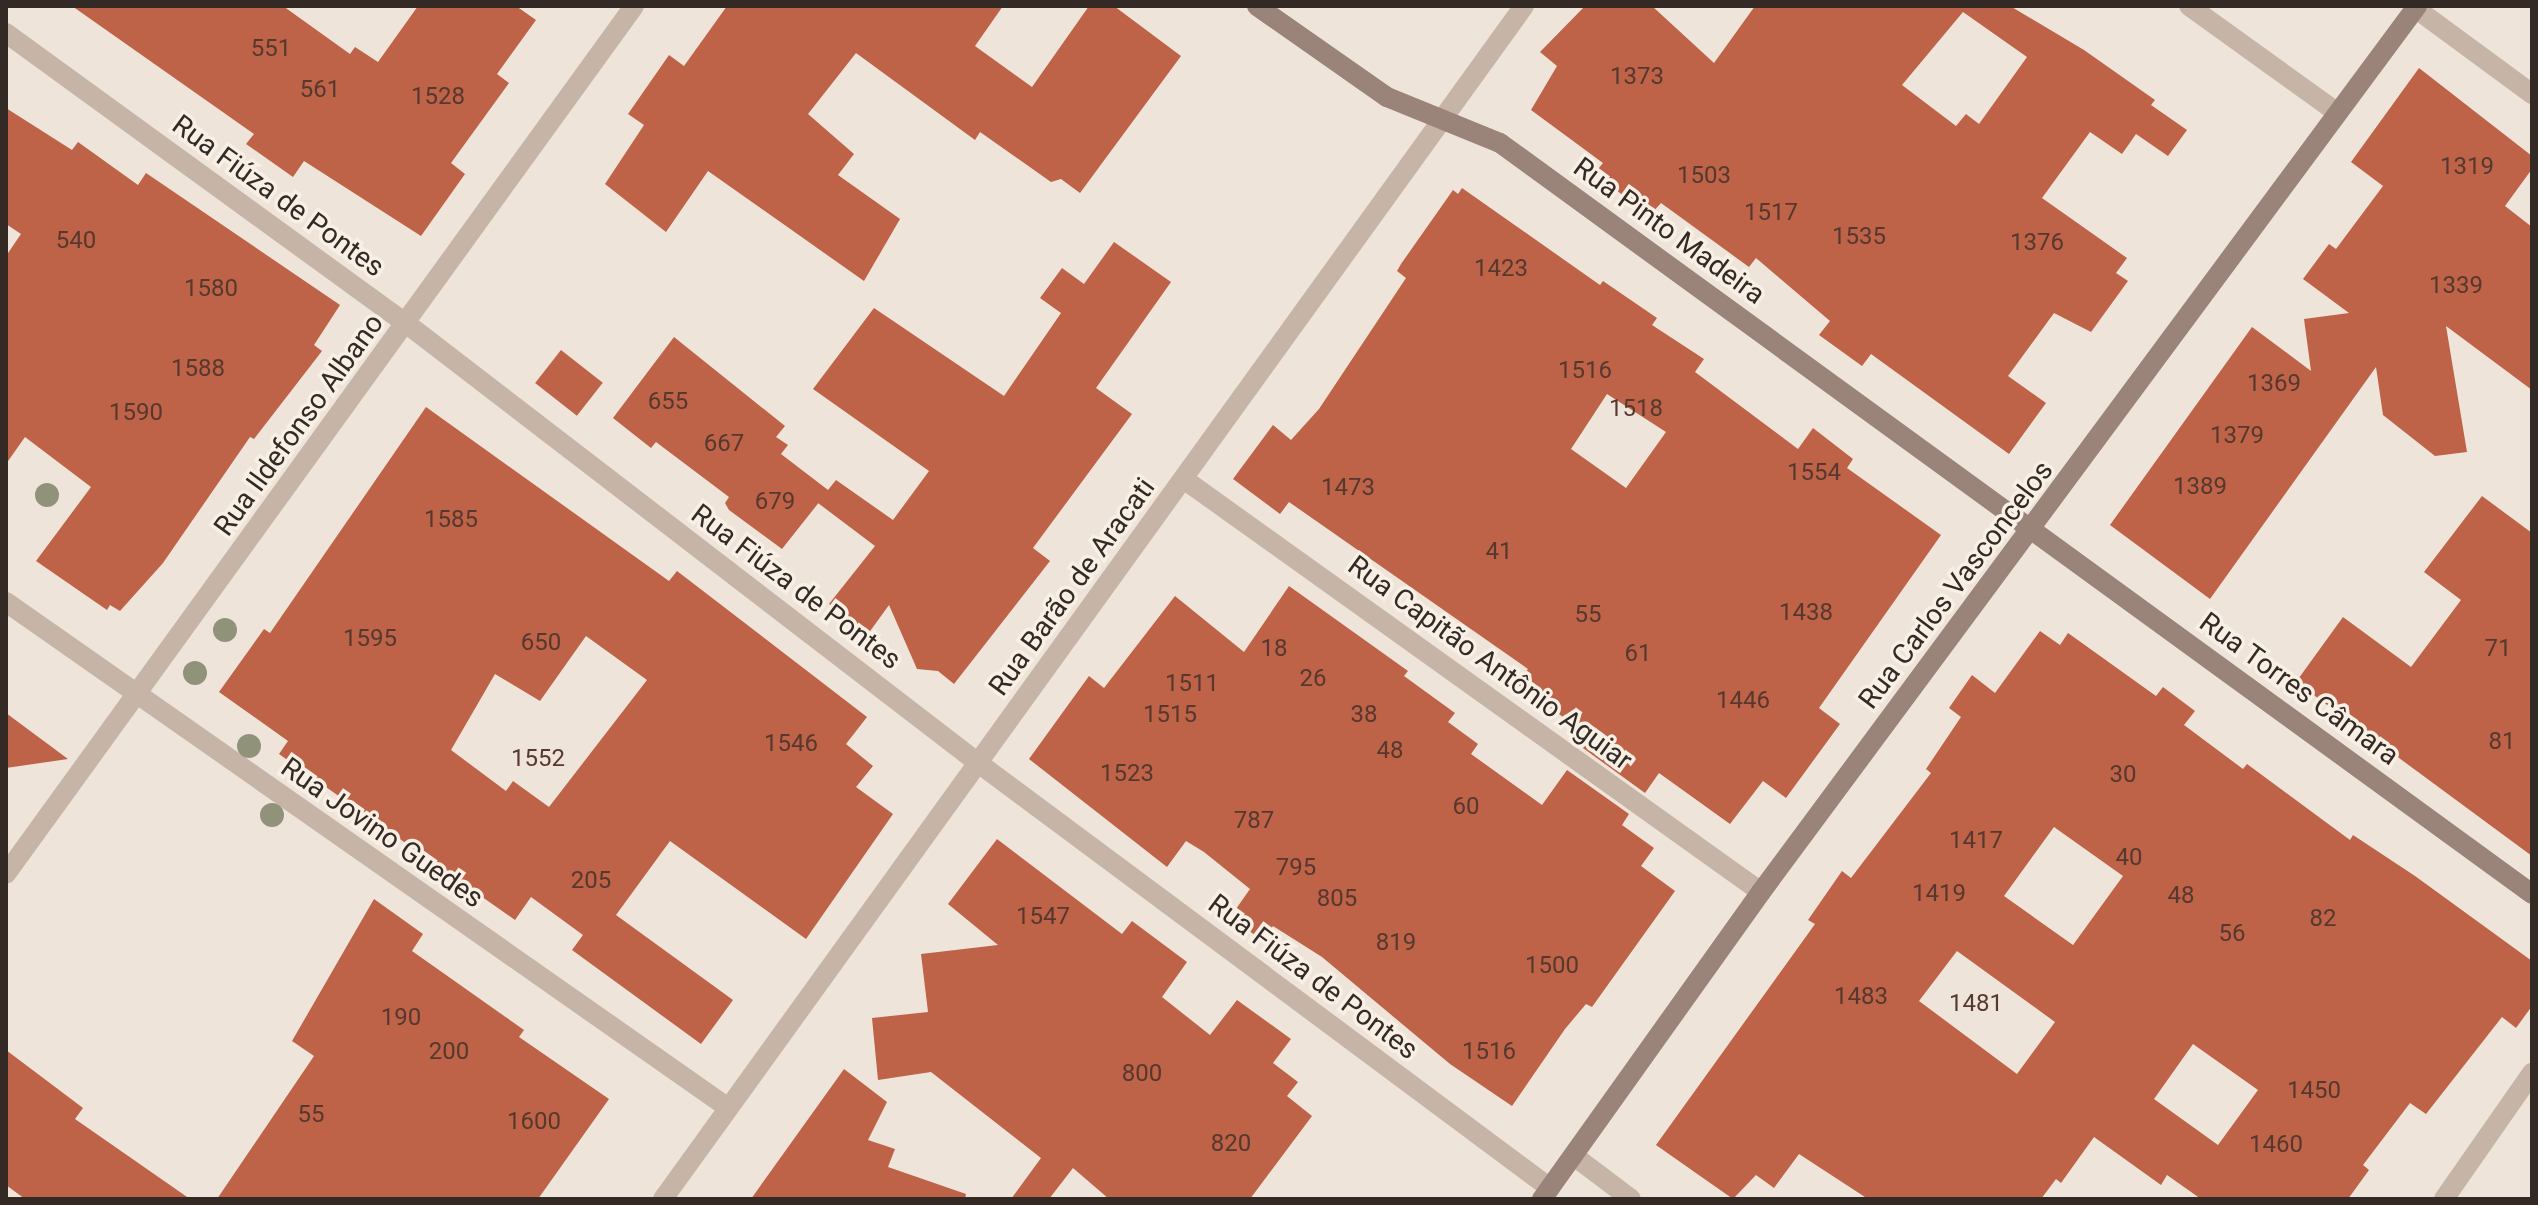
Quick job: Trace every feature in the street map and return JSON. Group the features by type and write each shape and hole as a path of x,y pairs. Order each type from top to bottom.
{"main road":[{"name":"Rua Pinto Madeira","path":"1257,6 1387,97 1439,122 1500,143 2032,530"},
{"name":"Rua Carlos Vasconcelos","path":"1546,1194 1761,892 2032,530 2335,111 2416,7"},
{"name":"Rua Torres Câmara","path":"2032,530 2532,894"}],"street":[{"name":"Rua Ildefonso Albano","path":"6,874 407,324 634,6"},
{"name":"Rua Barão de Aracati","path":"663,1199 977,762 1185,480 1524,6"},
{"path":"2189,6 2335,111"},
{"path":"2416,7 2532,94"},
{"name":"Rua Fiúza de Pontes","path":"6,33 407,324 1546,1194"},
{"name":"Rua Capitão Antônio Aguiar","path":"1185,480 1761,892"},
{"name":"Rua Jovino Guedes","path":"6,602 727,1107"},
{"path":"2444,1199 2532,1073"},
{"path":"1574,1156 1631,1199"}],"building":[{"path":"72,6 283,6 350,54 355,47 378,62 418,6 516,6 536,20 497,74 509,83 451,163 465,174 421,236 304,161 293,177 246,144 254,134"},
{"path":"727,6 1003,6 975,46 1032,87 1089,6 1114,6 1181,56 1080,193 1061,179 1051,182 980,132 975,140 856,53 808,114 854,154 838,175 900,219 864,281 708,171 666,232 605,184 644,125 628,114 669,55 684,66"},
{"path":"1585,6 1652,6 1714,63 1755,6 2010,6 2084,50 2155,100 2151,105 2187,130 2168,156 2136,134 2122,154 2090,132 2042,198 2127,258 2116,273 2128,281 2091,332 2054,313 2008,376 2046,403 2009,454 1871,354 1862,366 1819,335 1830,321 1756,258 1749,267 1661,203 1650,215 1594,174 1603,163 1531,110 1557,66 1540,52","holes":["1963,12 2027,57 1979,124 1966,114 1956,126 1902,85"]},
{"path":"2419,68 2532,156 2532,169 2505,206 2532,227 2532,390 2446,326 2467,452 2435,456 2383,415 2376,367 2210,599 2110,525 2252,327 2311,371 2304,319 2349,313 2303,279 2329,244 2336,249 2383,186 2351,162"},
{"path":"6,108 72,150 78,142 138,185 146,173 340,305 314,345 322,351 254,439 250,437 163,563 120,611 110,605 107,610 36,561 91,487 25,437 6,464 6,256 21,234 6,224"},
{"path":"1462,188 1600,285 1603,281 1657,318 1652,325 1704,359 1695,372 1798,449 1813,428 1853,459 1847,468 1941,535 1819,708 1840,724 1786,798 1763,781 1730,824 1659,773 1645,793 1583,748 1591,737 1517,684 1528,669 1289,502 1280,514 1233,479 1273,425 1291,440 1319,409 1406,278 1397,271 1401,264 1453,190 1458,194","holes":["1607,394 1666,432 1626,488 1571,449"]},
{"path":"1114,242 1171,282 1096,388 1132,414 1033,548 1050,561 954,684 938,671 917,669 889,605 868,634 829,604 875,546 818,503 782,549 729,510 725,503 729,497 656,442 651,448 613,418 674,337 785,426 776,437 788,445 781,454 828,490 836,480 893,520 929,471 813,389 874,308 1004,396 1061,313 1040,298 1062,268 1084,284"},
{"path":"561,350 603,383 577,416 535,383"},
{"path":"426,407 669,581 677,571 867,717 846,744 873,766 856,787 893,814 806,939 670,841 616,915 733,1000 701,1044 572,950 583,935 531,897 515,920 279,754 288,741 219,692 264,629 270,633","holes":["586,636 647,680 549,807 513,781 506,791 451,750 495,674 540,701"]},
{"path":"2482,496 2532,533 2532,856 2296,682 2343,617 2411,667 2461,600 2424,572"},
{"path":"1289,586 1408,671 1404,676 1455,713 1448,722 1478,744 1471,754 1542,805 1567,770 1629,814 1622,825 1654,848 1641,866 1675,891 1592,1007 1586,1004 1565,1029 1512,1106 1450,1064 1322,957 1273,926 1262,941 1231,916 1250,889 1204,852 1186,841 1167,867 1029,759 1089,676 1104,688 1175,596 1244,652"},
{"path":"2040,631 2060,645 2068,633 2156,696 2163,687 2195,711 2184,725 2243,769 2247,764 2350,840 2353,835 2415,876 2532,961 2532,1006 2516,1028 2502,1017 2426,1114 2410,1103 2363,1165 2369,1170 2348,1199 2201,1199 2167,1175 2161,1185 2094,1137 2061,1183 2056,1179 2041,1199 1868,1199 1799,1154 1774,1188 1756,1175 1733,1199 1656,1145 1815,924 1808,920 1842,871 1851,878 1931,773 1926,769 1961,717 1949,708 1972,675 1995,693","holes":["2054,827 2123,876 2073,945 2004,896","1957,951 2055,1022 2017,1074 1919,1001","2193,1044 2258,1090 2218,1145 2154,1099"]},
{"path":"6,713 68,759 6,768"},
{"path":"997,839 1122,934 1132,921 1187,962 1162,997 1210,1035 1237,1000 1291,1039 1273,1063 1298,1082 1287,1096 1312,1116 1250,1199 1109,1199 1073,1168 1049,1199 1011,1199 1041,1158 931,1072 878,1080 872,1018 928,1012 921,954 998,945 948,904"},
{"path":"374,899 423,934 412,951 524,1030 519,1037 609,1099 538,1199 217,1199 314,1056 292,1041"},
{"path":"6,1050 83,1108 75,1119 190,1199 25,1199 6,1185"},
{"path":"844,1069 887,1102 868,1140 895,1149 888,1167 966,1194 965,1199 751,1199"}]}
